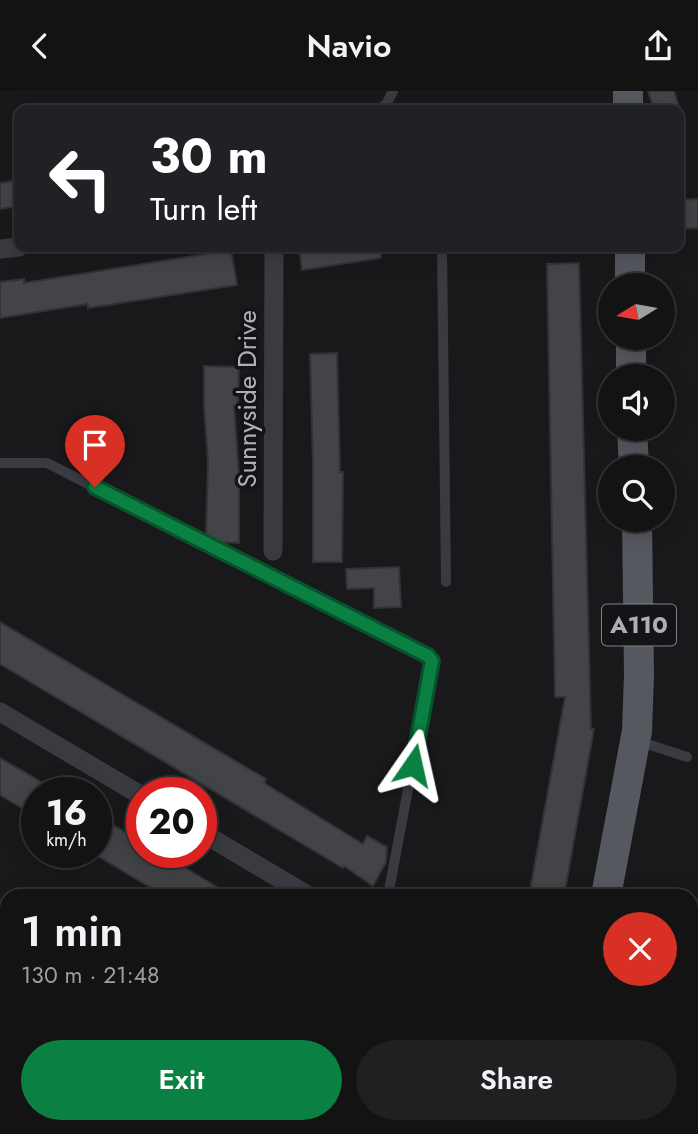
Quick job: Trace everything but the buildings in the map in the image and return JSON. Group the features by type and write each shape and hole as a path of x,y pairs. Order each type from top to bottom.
{"main road":[{"path":"630,252 631,273"},
{"name":"A110","path":"607,889 635,740 639,675 636,532"}],"street":[{"name":"Sunnyside Drive","path":"273,551 274,252"},
{"path":"0,712 126,787"},
{"path":"217,841 297,889"}],"lane":[{"path":"442,252 446,582"},
{"path":"0,463 47,463 428,656 432,661 389,889"},
{"path":"635,740 687,757"}],"route":[{"path":"95,487 428,656 432,661 413,765"}]}
